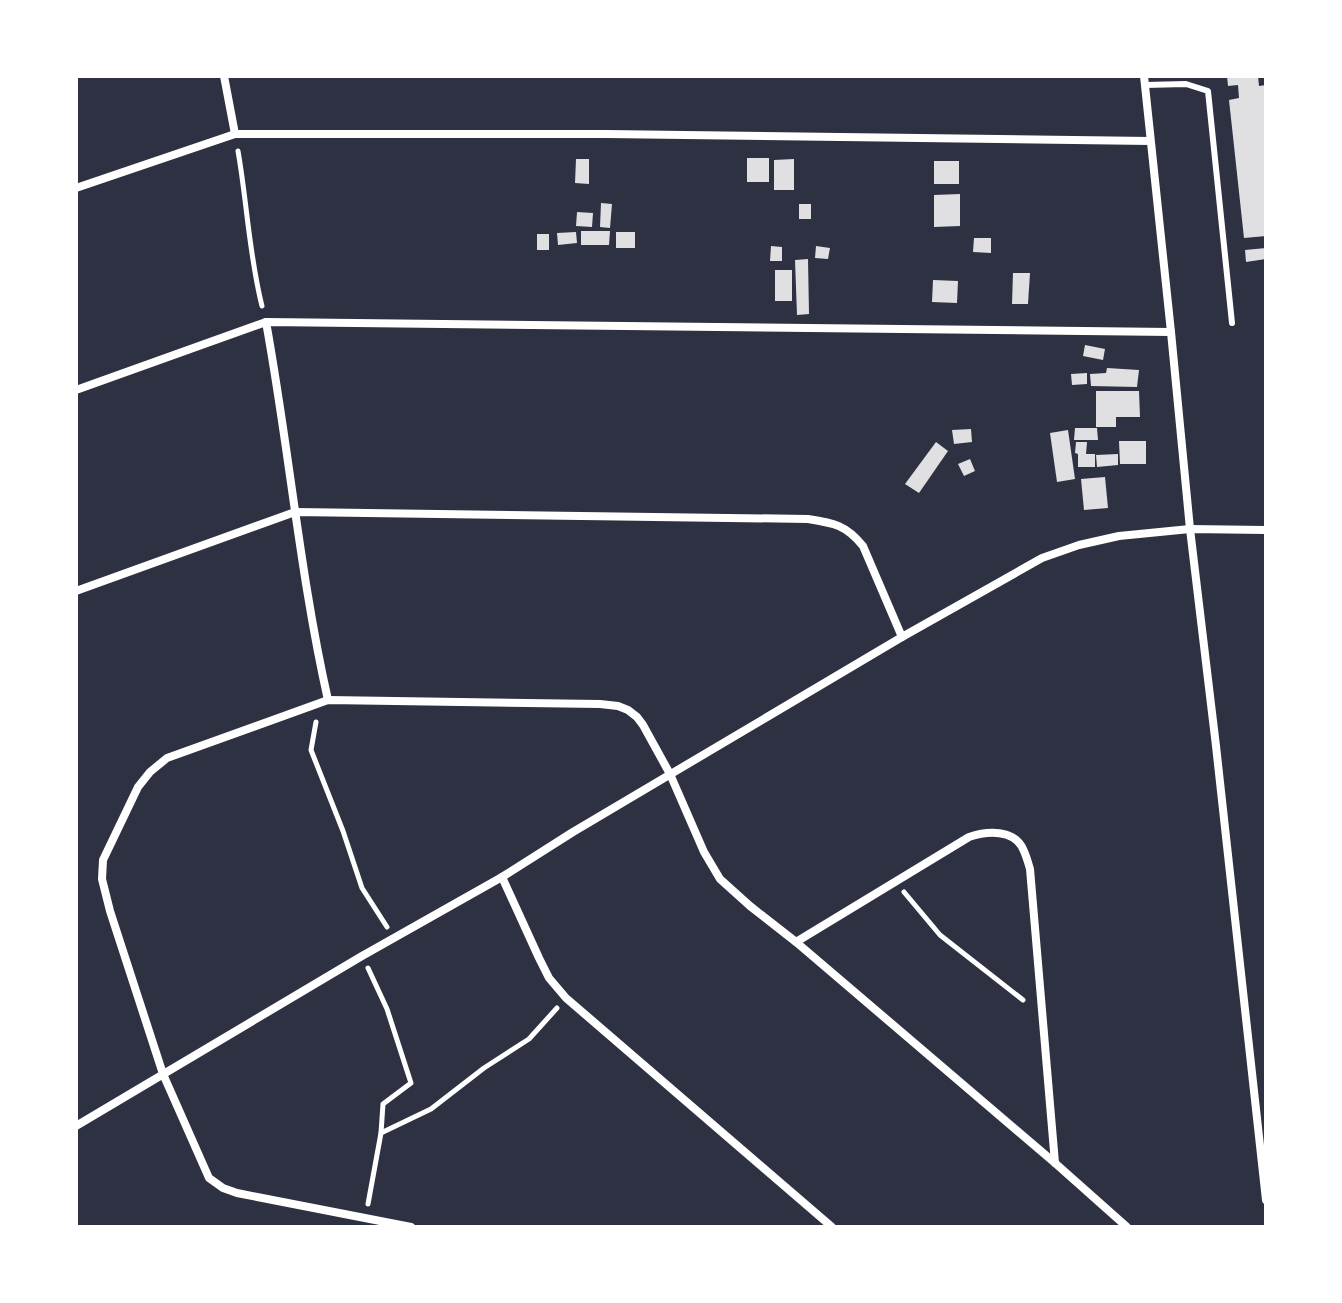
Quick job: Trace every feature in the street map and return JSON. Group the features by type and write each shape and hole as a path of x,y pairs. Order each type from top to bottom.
{"street":[{"path":"224,76 235,134"},
{"path":"1144,80 1190,529 1266,1200"},
{"path":"76,188 235,134 606,134 1150,141"},
{"path":"76,390 266,322 1171,332"},
{"path":"266,322 301,560 328,700"},
{"path":"76,591 295,512 808,519 844,527 863,546 902,637"},
{"path":"76,1126 362,956 502,877 902,637 1042,558 1119,536 1190,529 1266,530"},
{"path":"411,1227 237,1193 209,1178 163,1074 102,879 103,860 138,787 167,758 328,700 618,706 637,717 670,774 704,852 720,879 1127,1227"},
{"path":"796,942 969,837 980,833 1013,837 1022,846 1030,869 1055,1163"},
{"path":"502,877 549,978 566,998 832,1227"}],"lane":[{"path":"1144,80 1186,84 1208,91 1232,323"}],"path":[{"path":"235,134 253,272 266,322"},
{"path":"328,700 314,725 311,750 362,888 394,938"},
{"path":"895,882 940,935 1043,1015"},
{"path":"362,956 387,1009 411,1083 383,1104 381,1133 365,1219"},
{"path":"381,1133 431,1109 484,1068 529,1039 566,998"}],"building":[{"path":"1227,76 1258,76 1259,86 1266,85 1266,236 1244,238 1229,100 1239,98 1238,85 1228,86"},
{"path":"747,158 769,158 769,182 747,182"},
{"path":"576,159 589,159 589,184 575,183"},
{"path":"794,159 794,190 774,190 774,160"},
{"path":"934,161 959,161 959,184 934,184"},
{"path":"960,194 960,226 934,227 934,195"},
{"path":"601,203 612,204 610,228 600,227"},
{"path":"799,204 811,204 811,219 799,219"},
{"path":"577,212 593,213 592,227 576,226"},
{"path":"581,231 610,231 609,245 581,245"},
{"path":"576,232 577,243 558,245 557,233"},
{"path":"616,232 635,232 635,248 616,248"},
{"path":"537,234 549,234 549,250 537,250"},
{"path":"974,238 991,238 991,253 973,252"},
{"path":"771,246 782,247 782,261 770,261"},
{"path":"816,246 830,248 828,259 815,258"},
{"path":"1266,248 1266,259 1246,262 1245,250"},
{"path":"808,259 809,314 797,315 795,260"},
{"path":"775,270 792,270 792,301 775,301"},
{"path":"1013,273 1030,273 1028,304 1012,304"},
{"path":"933,280 958,281 957,303 932,302"},
{"path":"1085,345 1105,349 1103,360 1083,356"},
{"path":"1107,368 1139,370 1137,387 1091,386 1090,374 1106,373"},
{"path":"1087,373 1087,384 1072,385 1071,374"},
{"path":"1096,391 1139,391 1140,417 1116,417 1116,427 1096,427"},
{"path":"1075,428 1097,428 1098,440 1074,440"},
{"path":"971,429 972,442 954,444 952,430"},
{"path":"1068,430 1075,479 1057,482 1050,433"},
{"path":"1119,441 1146,441 1146,464 1120,464"},
{"path":"936,442 948,451 919,493 905,484"},
{"path":"1076,442 1087,442 1086,454 1095,454 1095,467 1078,467"},
{"path":"1118,454 1118,465 1097,467 1096,455"},
{"path":"970,459 975,471 964,476 958,464"},
{"path":"1105,477 1108,508 1084,510 1081,479"}]}
